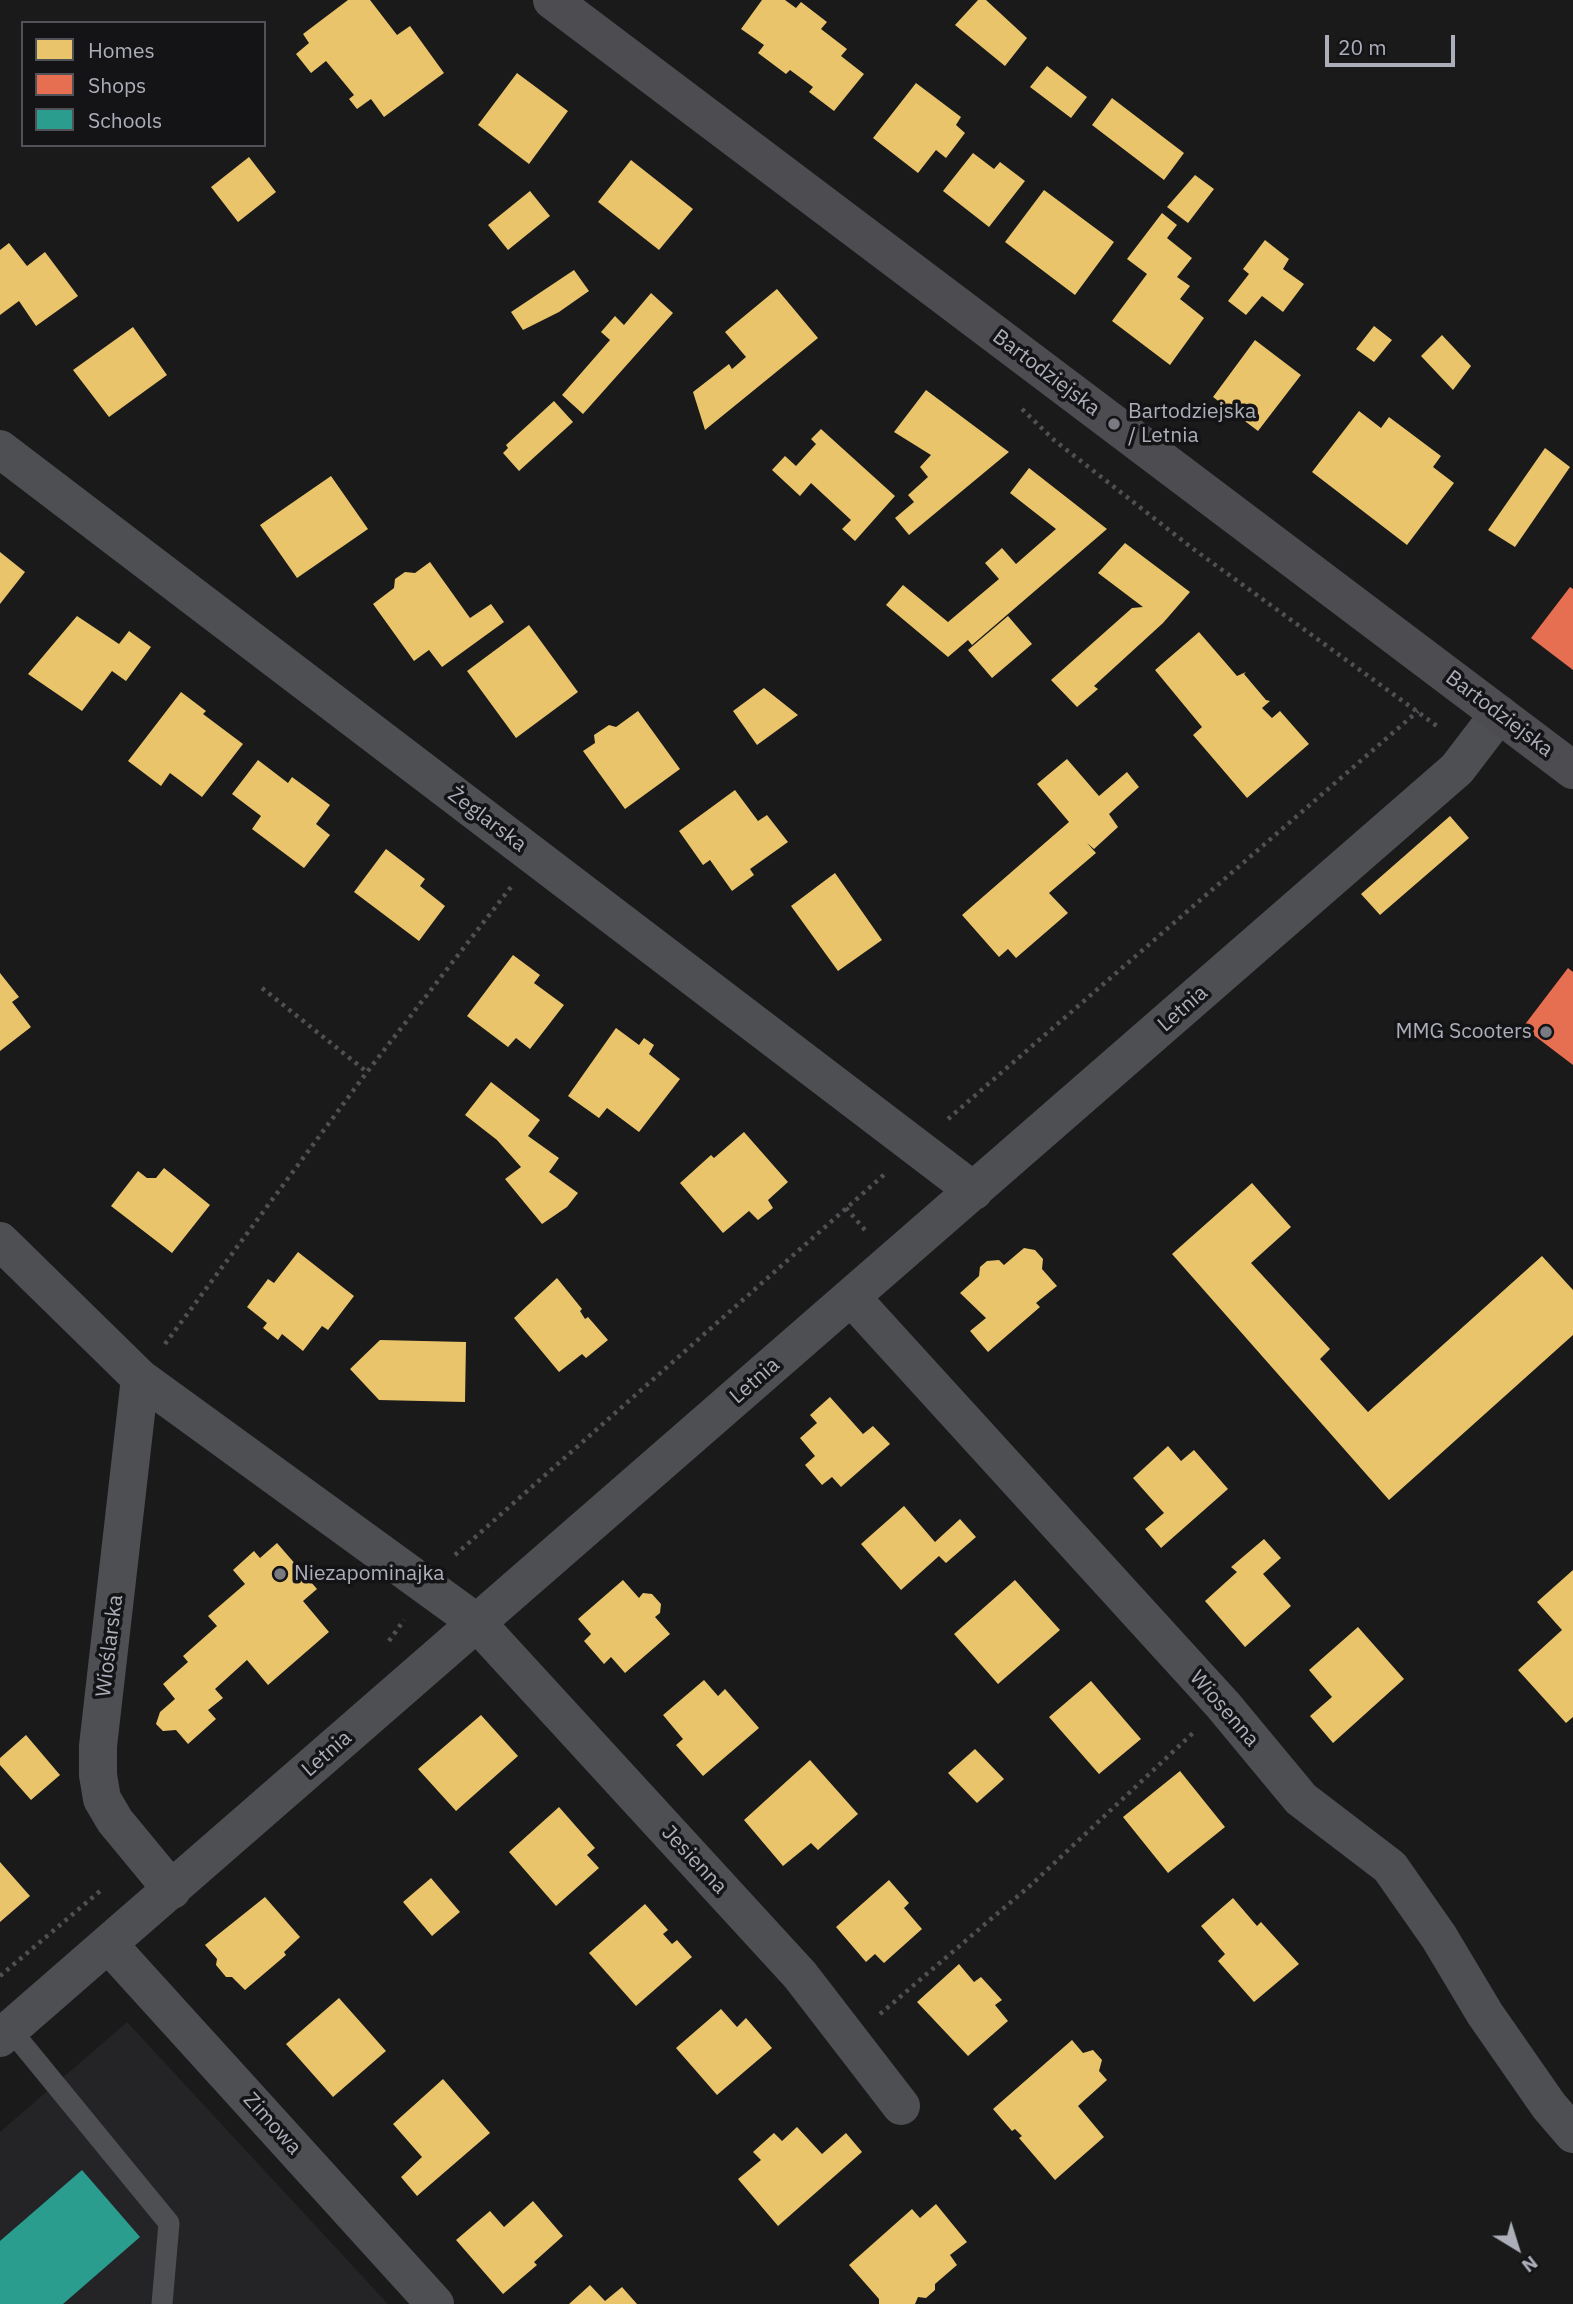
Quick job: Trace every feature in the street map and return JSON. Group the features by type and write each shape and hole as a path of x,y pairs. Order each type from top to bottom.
{"street":[{"name":"Bartodziejska","path":"552,0 1573,770"},
{"name":"Żeglarska","path":"0,449 974,1191"},
{"name":"Letnia","path":"5,2034 1457,769 1499,714"},
{"path":"2,1248 140,1378 476,1622"},
{"name":"Wiosenna","path":"852,1298 1223,1705 1301,1799 1390,1867 1439,1937 1499,2035 1549,2106 1573,2134"},
{"name":"Wioślarska","path":"140,1378 98,1746 98,1774 102,1799 108,1810 172,1890"},
{"name":"Jesienna","path":"476,1622 800,1975 901,2106"},
{"name":"Zimowa","path":"109,1945 435,2304"}],"lane":[{"path":"5,2034 169,2223 162,2304"}],"path":[{"path":"384,1648 427,1588 458,1552 916,1147 1418,711 1192,548 1033,422"},
{"path":"140,1378 367,1072 535,856"},
{"path":"262,988 367,1072"},
{"path":"850,2040 1032,1884 1223,1705"},
{"path":"0,1976 143,1855"}],"shaded area":[{"path":"127,2022 388,2304 0,2304 0,2132"}],"building: Homes":[{"path":"348,0 370,0 397,35 410,26 444,73 384,117 371,99 357,109 349,99 354,95 326,61 311,73 296,54 309,43 303,34"},
{"path":"762,0 785,0 796,8 801,2 827,22 821,29 847,49 841,56 864,74 834,111 809,92 813,87 790,70 786,74 758,53 764,45 741,29"},
{"path":"978,0 986,0 1027,38 1005,66 955,25"},
{"path":"1047,66 1087,97 1071,118 1030,87"},
{"path":"517,73 568,111 529,164 478,125"},
{"path":"916,83 961,117 956,125 965,133 946,158 936,150 918,173 873,138"},
{"path":"1112,98 1184,153 1164,180 1092,125"},
{"path":"973,153 994,169 1000,162 1025,181 989,227 943,191"},
{"path":"249,157 276,192 238,222 211,187"},
{"path":"631,160 693,209 659,250 598,202"},
{"path":"1195,175 1214,189 1188,223 1167,207"},
{"path":"1044,190 1114,242 1075,295 1005,242"},
{"path":"530,191 550,216 508,250 488,225"},
{"path":"1162,213 1177,225 1167,238 1192,258 1177,277 1190,286 1180,299 1204,318 1170,365 1112,321 1147,274 1127,259"},
{"path":"1265,240 1289,259 1283,269 1304,284 1283,312 1262,296 1246,315 1228,301 1249,274 1243,269"},
{"path":"9,243 27,266 45,252 78,296 36,326 19,301 0,315 0,250"},
{"path":"574,270 589,291 559,312 523,330 511,312"},
{"path":"777,289 818,338 705,430 693,392 729,364 732,369 746,357 725,332"},
{"path":"651,293 673,313 583,414 562,395 610,340 601,332 615,316 624,325"},
{"path":"1374,326 1392,340 1374,362 1356,349"},
{"path":"133,327 167,375 109,417 73,370"},
{"path":"1442,335 1471,366 1453,390 1421,356"},
{"path":"1255,340 1301,375 1258,431 1213,397"},
{"path":"926,390 1009,452 909,535 895,518 914,502 908,495 928,477 920,467 931,455 894,432"},
{"path":"554,401 573,422 519,471 503,453 508,448 506,445"},
{"path":"1359,411 1381,428 1389,417 1441,456 1433,467 1454,483 1407,545 1312,472"},
{"path":"821,429 895,496 855,541 842,529 851,520 811,483 800,496 772,470 785,456 796,466 816,444 811,439"},
{"path":"1545,448 1570,467 1515,547 1488,530"},
{"path":"1029,468 1107,529 972,645 968,640 948,657 886,605 903,585 948,622 999,579 985,563 1002,548 1016,564 1056,529 1010,493"},
{"path":"331,476 368,529 297,578 260,525"},
{"path":"1125,543 1190,592 1163,623 1094,686 1098,689 1077,707 1051,680 1132,608 1143,607 1098,573"},
{"path":"0,552 25,572 0,604"},
{"path":"430,562 470,618 491,604 504,622 442,667 429,650 414,661 373,604 394,588 395,579 405,572 415,573"},
{"path":"77,616 119,644 129,631 151,647 126,681 112,671 82,711 28,674"},
{"path":"1008,616 1032,644 992,678 968,650"},
{"path":"529,625 578,692 516,738 467,671"},
{"path":"1199,632 1237,676 1246,672 1244,674 1266,700 1270,701 1262,708 1272,718 1280,711 1309,744 1247,798 1193,735 1202,727 1155,670"},
{"path":"764,688 798,715 757,745 733,711"},
{"path":"181,692 206,711 203,714 243,744 202,797 170,773 161,786 128,761"},
{"path":"638,711 680,769 625,809 583,751 595,743 594,735 609,725 616,727"},
{"path":"1067,759 1099,796 1127,772 1139,787 1109,814 1118,827 1094,849 1087,843 1096,853 1049,893 1068,913 1016,958 1008,949 999,957 962,915 1069,822 1037,784"},
{"path":"258,760 288,783 292,777 330,805 316,824 330,835 304,868 252,829 261,816 232,794"},
{"path":"735,790 758,821 767,815 788,842 750,869 754,875 732,891 710,860 703,865 679,831"},
{"path":"1450,816 1469,838 1380,915 1361,894"},
{"path":"386,849 425,879 420,886 445,906 419,941 354,892"},
{"path":"835,873 882,940 838,971 791,906"},
{"path":"513,955 540,975 534,983 564,1005 530,1049 516,1038 508,1047 467,1016"},
{"path":"0,973 19,997 12,1002 31,1027 0,1051"},
{"path":"616,1028 639,1045 644,1038 654,1045 649,1054 680,1079 639,1132 607,1108 599,1118 568,1096"},
{"path":"491,1082 540,1120 528,1136 559,1158 549,1172 578,1193 567,1207 542,1224 505,1179 521,1167 497,1140 465,1115"},
{"path":"744,1132 788,1182 768,1200 773,1208 758,1220 749,1211 723,1233 680,1183 711,1155 714,1158"},
{"path":"164,1168 210,1205 172,1253 111,1206 138,1171 147,1178 156,1178"},
{"path":"1252,1183 1291,1227 1251,1263 1330,1349 1320,1359 1368,1412 1542,1256 1573,1290 1573,1335 1389,1500 1172,1254"},
{"path":"1024,1248 1035,1250 1043,1259 1042,1269 1057,1286 1036,1303 1040,1307 988,1352 970,1331 986,1318 960,1293 979,1276 980,1267 987,1261 999,1260 1004,1265"},
{"path":"298,1252 354,1296 328,1330 322,1326 303,1351 282,1334 278,1340 263,1328 267,1323 247,1307 268,1279 274,1283"},
{"path":"557,1278 582,1309 580,1311 585,1319 588,1317 608,1340 586,1358 582,1354 559,1372 514,1318"},
{"path":"380,1340 466,1342 465,1402 379,1400 350,1369"},
{"path":"830,1397 863,1434 873,1426 890,1444 841,1487 832,1477 822,1485 805,1465 815,1456 800,1438 817,1423 810,1415"},
{"path":"1168,1446 1181,1461 1194,1450 1228,1489 1161,1548 1145,1529 1164,1513 1133,1478"},
{"path":"904,1506 935,1542 960,1519 976,1537 946,1563 939,1556 901,1590 861,1544"},
{"path":"1264,1539 1281,1558 1263,1574 1291,1606 1245,1647 1205,1601 1237,1572 1231,1567"},
{"path":"277,1543 317,1589 303,1601 329,1632 268,1685 247,1660 215,1689 223,1698 208,1710 216,1719 188,1744 176,1730 163,1731 156,1724 160,1712 175,1699 163,1684 188,1662 183,1656 217,1626 208,1616 245,1584 233,1570 254,1551 260,1558"},
{"path":"1573,1570 1573,1717 1566,1723 1518,1670 1562,1630 1537,1602"},
{"path":"623,1580 639,1598 643,1593 652,1594 661,1604 660,1613 655,1617 670,1634 625,1673 611,1657 604,1664 584,1641 591,1634 578,1619"},
{"path":"1015,1580 1060,1630 998,1684 954,1634"},
{"path":"1358,1627 1404,1679 1333,1743 1310,1716 1332,1697 1309,1670"},
{"path":"704,1680 718,1696 725,1689 759,1728 703,1776 676,1745 683,1739 663,1715"},
{"path":"1091,1681 1141,1739 1099,1774 1049,1717"},
{"path":"481,1715 518,1756 456,1811 418,1769"},
{"path":"26,1735 60,1775 31,1800 0,1765 0,1758"},
{"path":"975,1749 1004,1779 977,1803 948,1773"},
{"path":"810,1760 858,1814 818,1850 811,1843 783,1866 744,1820"},
{"path":"1180,1771 1225,1827 1168,1873 1123,1817"},
{"path":"559,1807 595,1848 587,1855 599,1868 556,1906 509,1852"},
{"path":"0,1862 30,1896 0,1922"},
{"path":"431,1878 460,1912 432,1936 403,1902"},
{"path":"889,1880 909,1903 904,1908 922,1929 884,1963 875,1954 866,1962 836,1927"},
{"path":"265,1897 300,1937 284,1952 286,1955 245,1990 232,1977 226,1977 216,1965 217,1959 205,1945"},
{"path":"1233,1898 1257,1926 1261,1922 1299,1964 1254,2002 1218,1961 1225,1954 1201,1926"},
{"path":"645,1904 668,1930 663,1934 672,1944 677,1940 692,1957 636,2006 589,1953"},
{"path":"959,1964 974,1982 981,1977 1002,2000 995,2005 1008,2021 968,2056 917,2002"},
{"path":"339,1998 386,2051 333,2097 286,2044"},
{"path":"721,2009 737,2027 746,2018 772,2048 717,2095 676,2048"},
{"path":"1072,2040 1083,2053 1093,2050 1102,2060 1099,2071 1107,2080 1078,2106 1104,2137 1055,2180 1019,2138 1022,2136 1015,2129 1012,2131 993,2109"},
{"path":"443,2079 490,2133 417,2196 401,2177 422,2157 393,2124"},
{"path":"797,2127 822,2154 846,2133 862,2152 778,2226 738,2179 761,2160 753,2152 774,2133 782,2141"},
{"path":"533,2201 563,2236 534,2262 537,2265 503,2294 456,2240 490,2211 504,2227"},
{"path":"936,2204 967,2242 950,2255 957,2265 935,2284 935,2290 926,2298 918,2297 915,2304 879,2304 879,2299 849,2265 912,2209 920,2218"},
{"path":"590,2285 605,2301 622,2287 637,2304 569,2304"}],"building: Shops":[{"path":"1570,587 1573,589 1573,670 1531,638"},
{"path":"1568,968 1573,972 1573,1065 1523,1027"}],"building: Schools":[{"path":"82,2170 140,2237 63,2304 0,2304 0,2241"}],"place":[{"name":"Bartodziejska / Letnia","path":"1114,424"},
{"name":"MMG Scooters","path":"1546,1032"},
{"name":"Niezapominajka","path":"280,1574"}]}
